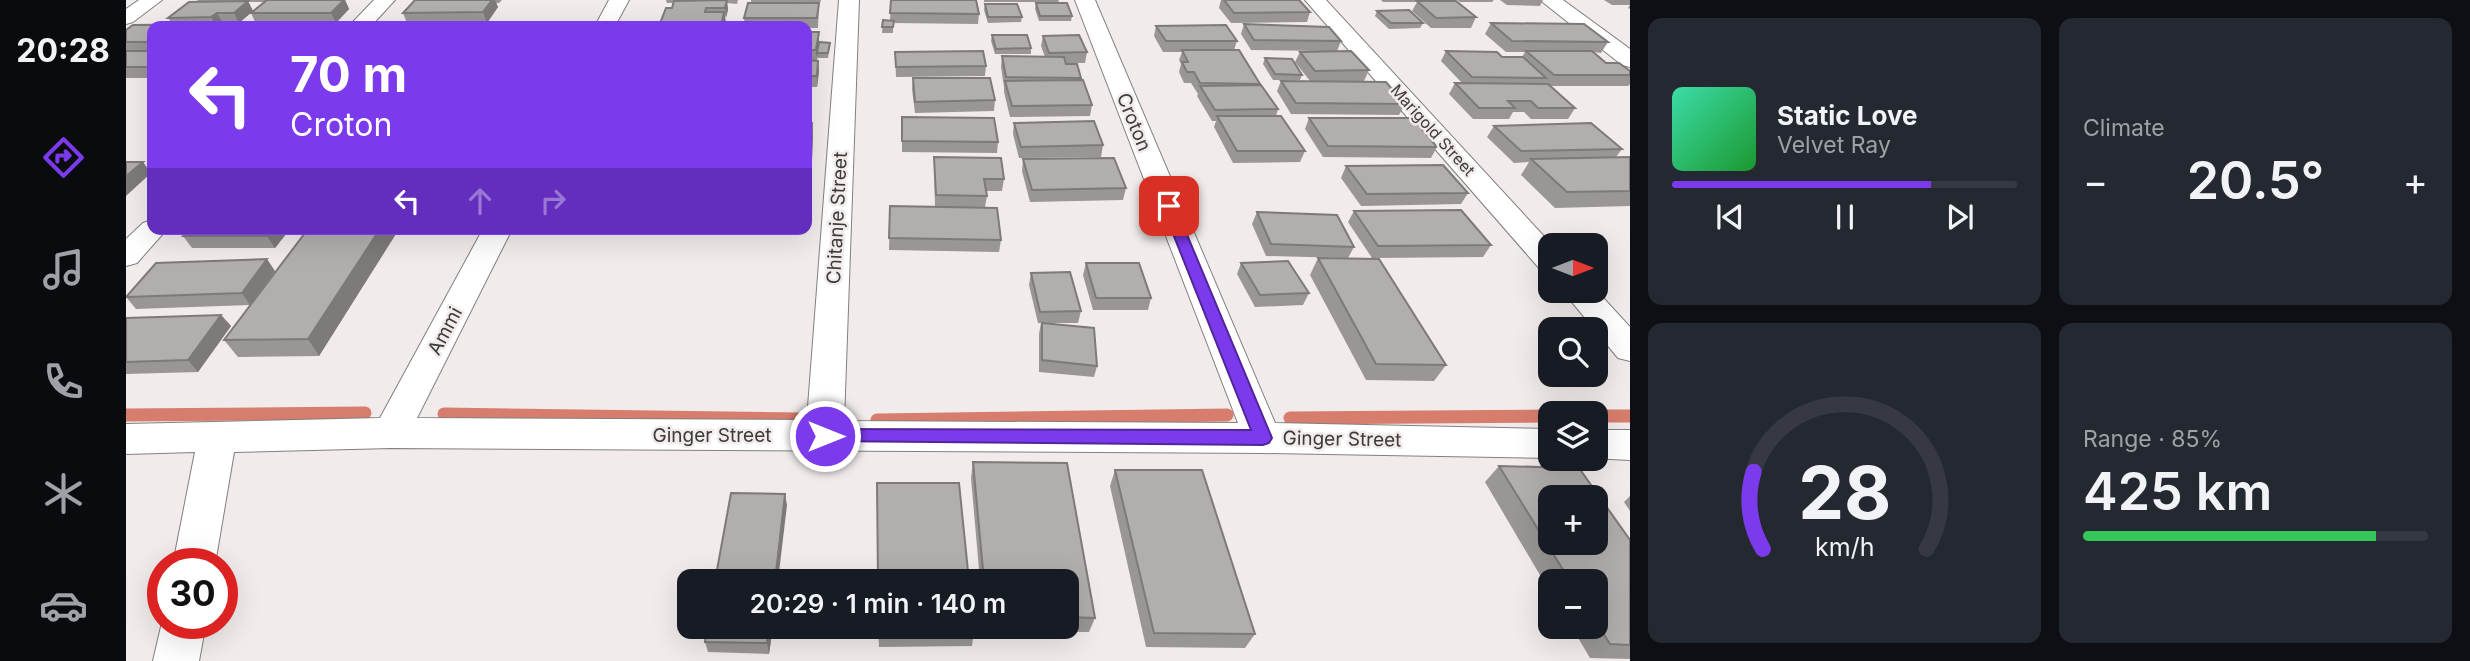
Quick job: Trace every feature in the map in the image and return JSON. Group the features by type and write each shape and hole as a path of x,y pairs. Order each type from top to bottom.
{"street":[{"path":"126,18 152,0"},
{"path":"364,21 385,0"},
{"path":"608,21 619,0"},
{"name":"Chitanje Street","path":"825,436 849,0"},
{"name":"Croton","path":"1085,0 1263,438"},
{"name":"Marigold Street","path":"1315,0 1538,248"},
{"path":"1550,0 1630,60"},
{"path":"126,256 147,235"},
{"name":"Ammi","path":"391,433 495,235"},
{"path":"1589,303 1630,349"},
{"name":"Ginger Street","path":"126,439 391,433 1263,438 1538,444"},
{"path":"197,548 217,438"},
{"path":"1608,444 1630,445"},
{"path":"176,661 180,639"}],"building":[{"path":"267,0 344,0 331,13 251,13"},
{"path":"415,0 492,0 483,12 403,13"},
{"path":"727,0 725,8 706,8 705,12 724,12 722,21 661,21 666,8 672,8 674,1"},
{"path":"891,0 976,0 979,14 890,13"},
{"path":"1224,0 1299,0 1310,12 1234,13"},
{"path":"248,1 234,13 217,13 211,17 168,18 189,2"},
{"path":"1417,1 1456,1 1476,17 1436,18"},
{"path":"748,3 819,3 817,18 744,18"},
{"path":"1036,3 1067,3 1072,16 1040,16"},
{"path":"985,4 1017,4 1022,17 988,17"},
{"path":"1409,10 1423,23 1391,23 1377,11"},
{"path":"883,20 894,21 893,27 882,27"},
{"path":"1491,23 1584,24 1608,42 1512,41"},
{"path":"1244,24 1329,27 1341,41 1254,40"},
{"path":"133,25 147,25 147,42 126,42 126,30"},
{"path":"1226,25 1237,41 1166,41 1156,26"},
{"path":"812,32 819,32 816,50 812,50"},
{"path":"992,35 1027,35 1031,48 996,49"},
{"path":"1079,35 1087,52 1049,53 1043,36"},
{"path":"819,42 830,43 828,53 817,53"},
{"path":"1182,50 1239,50 1260,84 1200,83 1194,72 1187,72 1182,62 1188,62"},
{"path":"126,51 147,51 147,67 126,67"},
{"path":"983,51 986,66 896,67 895,52"},
{"path":"1351,51 1369,70 1315,71 1300,52"},
{"path":"1446,51 1497,52 1502,57 1523,57 1546,78 1472,77"},
{"path":"1526,51 1592,51 1606,63 1619,63 1630,71 1630,75 1554,75"},
{"path":"1002,56 1064,57 1066,64 1077,64 1081,78 1006,77"},
{"path":"1265,58 1292,59 1302,75 1275,74"},
{"path":"812,60 818,61 817,76 812,76"},
{"path":"913,78 990,78 995,100 915,102"},
{"path":"1083,80 1092,105 1012,106 1005,81"},
{"path":"1281,81 1386,82 1405,104 1296,103"},
{"path":"1455,83 1548,84 1575,108 1538,108 1531,101 1508,101 1515,108 1479,108"},
{"path":"1261,85 1278,109 1215,110 1200,86"},
{"path":"1217,116 1281,116 1305,151 1237,151"},
{"path":"902,117 994,118 998,142 902,141"},
{"path":"1309,118 1413,118 1437,147 1328,146"},
{"path":"1094,121 1103,145 1021,147 1014,123"},
{"path":"1591,123 1622,149 1521,151 1494,126"},
{"path":"934,157 1001,158 1004,179 984,179 987,196 936,195"},
{"path":"1630,157 1630,191 1567,192 1531,159"},
{"path":"1114,158 1126,188 1032,190 1023,159"},
{"path":"126,162 143,162 126,176"},
{"path":"1443,165 1468,193 1367,194 1346,166"},
{"path":"890,206 997,208 1001,240 889,238"},
{"path":"1461,210 1491,245 1378,246 1354,211"},
{"path":"1257,212 1337,215 1354,247 1271,244"},
{"path":"184,235 268,235 267,236"},
{"path":"303,235 376,235 308,339 224,340"},
{"path":"1318,258 1379,259 1446,365 1376,364"},
{"path":"267,259 242,293 126,297 156,263"},
{"path":"1288,261 1309,293 1260,295 1241,263"},
{"path":"1086,263 1139,263 1151,298 1096,298"},
{"path":"1070,272 1081,311 1040,312 1031,273"},
{"path":"221,315 188,360 126,362 126,318"},
{"path":"1042,323 1094,328 1097,366 1042,360"},
{"path":"973,462 1067,463 1095,618 1079,617 1079,569 983,569"},
{"path":"1499,466 1538,467 1538,471 1581,471 1591,485 1538,485 1538,529"},
{"path":"1115,470 1202,470 1255,634 1154,633"},
{"path":"877,483 959,483 968,569 878,569"},
{"path":"731,493 785,494 776,569 717,569"},
{"path":"1608,509 1630,540 1630,645 1610,644 1607,639 1608,569 1563,569 1554,555 1608,555"},
{"path":"705,639 767,639 767,643 705,642"}],"waterway":[{"path":"126,415 365,413"},
{"path":"444,414 800,419"},
{"path":"877,420 1227,415"},
{"path":"1290,418 1538,416"},
{"path":"1608,416 1630,416"}],"route":[{"path":"825,436 1263,438 1169,206"}]}
